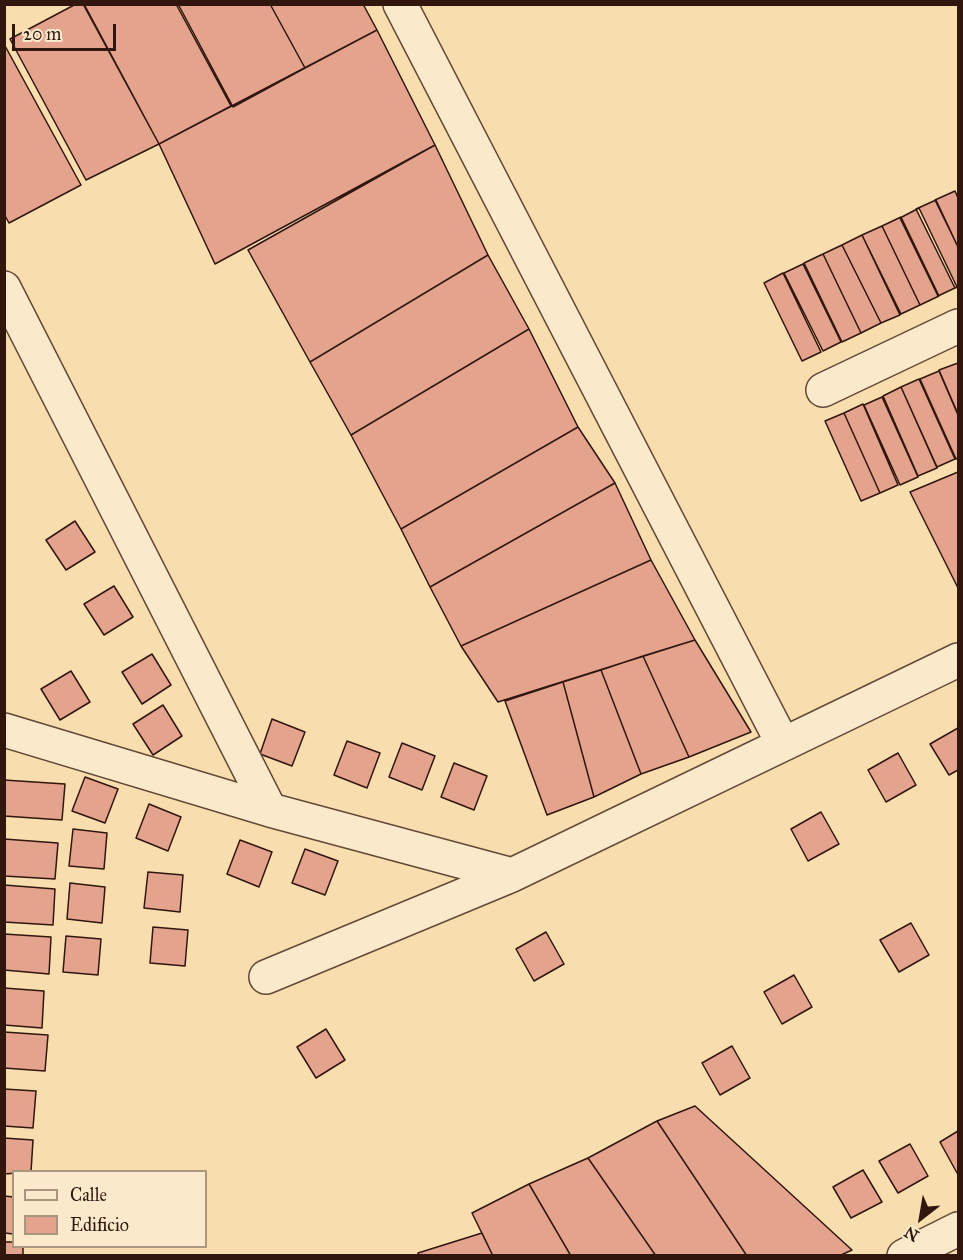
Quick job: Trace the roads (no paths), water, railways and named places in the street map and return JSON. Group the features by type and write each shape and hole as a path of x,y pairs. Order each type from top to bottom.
{"street":[{"path":"400,4 783,744"},
{"path":"4,288 270,810"},
{"path":"823,390 958,326"},
{"path":"266,977 512,875 958,660"},
{"path":"4,730 270,810 512,875"},
{"path":"904,1256 958,1229"}]}
